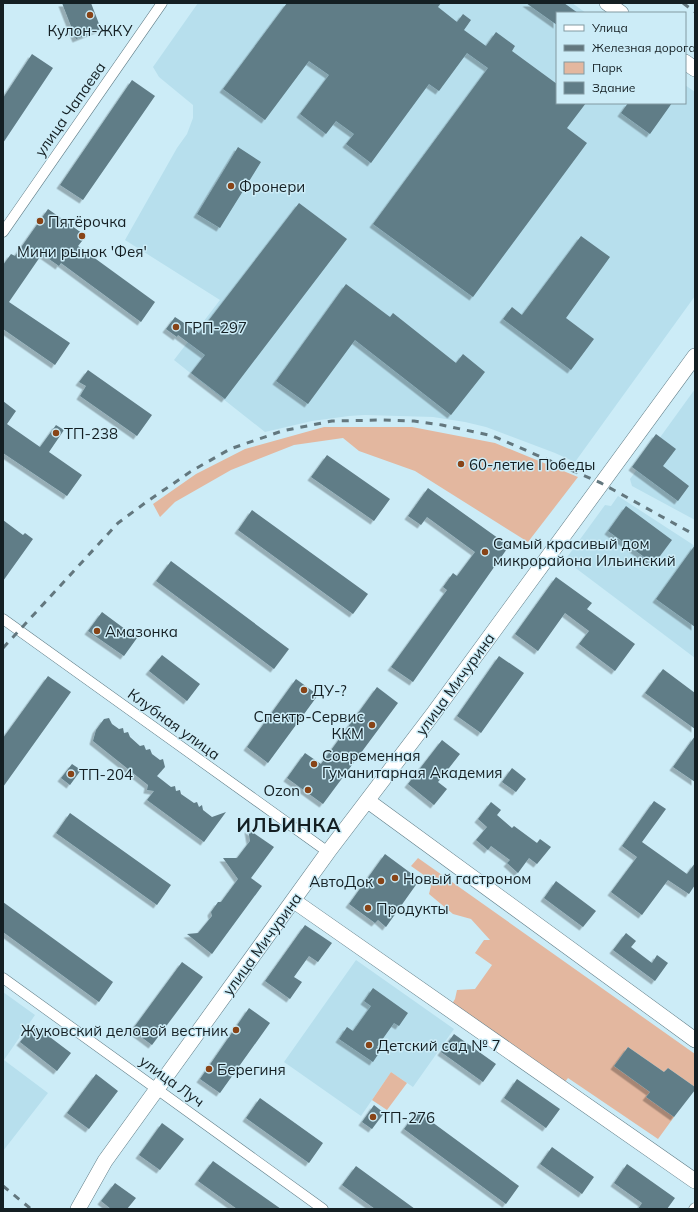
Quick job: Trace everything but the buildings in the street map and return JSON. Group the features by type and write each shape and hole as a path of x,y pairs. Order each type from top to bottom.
{"main road":[{"path":"607,3 620,12"},
{"path":"686,63 695,69"},
{"name":"улица Мичурина","path":"78,1209 105,1161 328,852 447,696 695,356"},
{"path":"368,801 695,1040"},
{"path":"294,901 695,1180"}],"street":[{"name":"улица Чапаева","path":"3,232 162,3"},
{"name":"Клубная улица","path":"3,619 328,852"},
{"name":"улица Луч","path":"3,978 323,1209"}],"shaded area":[{"path":"198,3 572,3 585,12 556,12 556,104 686,104 686,86 695,92 695,296 575,462 486,427 433,417 349,416 312,421 265,432 174,360 220,300 125,240 177,148 187,134 193,118 193,105 159,77 153,67"},
{"path":"695,389 695,520 632,486 630,479"},
{"path":"618,496 695,546 695,658 565,560 605,505 611,506"},
{"name":"Детский сад № 7","path":"356,960 454,1029 413,1087 391,1072 361,1116 284,1062"},
{"path":"3,992 35,1015 4,1060 48,1093 3,1151"}],"green space":[{"path":"324,427 412,427 495,443 578,477 528,542 415,471 359,451 343,438 294,445 231,470 175,502 160,517 153,504 196,474 245,449"},
{"path":"418,858 695,1054 695,1087 668,1068 664,1072 628,1047 614,1066 650,1092 646,1097 674,1117 658,1139 568,1078 561,1087 449,1009 455,999 457,990 475,989 492,965 475,953 484,940 490,940 471,919 453,914 429,894 431,886 428,878 411,866"},
{"path":"391,1072 407,1083 387,1110 372,1100"}],"railway":[{"path":"683,3 695,12"},
{"path":"3,648 118,523 145,503 190,472 230,449 282,431 332,421 414,421 442,425 493,436 601,483 695,535"},
{"path":"3,1186 31,1209"}],"place":[{"name":"Кулон-ЖКУ","path":"90,15"},
{"name":"Фронери","path":"231,186"},
{"name":"Пятёрочка","path":"40,221"},
{"name":"Мини рынок 'Фея'","path":"82,236"},
{"name":"ГРП-297","path":"176,327"},
{"name":"ТП-238","path":"56,433"},
{"name":"60-летие Победы","path":"461,464"},
{"name":"Самый красивый дом микрорайона Ильинский","path":"485,552"},
{"name":"Амазонка","path":"97,631"},
{"name":"ДУ-?","path":"304,690"},
{"name":"Спектр-Сервис ККМ","path":"372,725"},
{"name":"Современная Гуманитарная Академия","path":"314,764"},
{"name":"ТП-204","path":"71,774"},
{"name":"Ozon","path":"308,790"},
{"name":"Новый гастроном","path":"395,878"},
{"name":"АвтоДок","path":"381,881"},
{"name":"Продукты","path":"368,908"},
{"name":"Жуковский деловой вестник","path":"236,1030"},
{"name":"Детский сад № 7","path":"369,1045"},
{"name":"Берегиня","path":"209,1069"},
{"name":"ТП-276","path":"373,1117"}],"district":[{"name":"ИЛЬИНКА","path":"289,825"}]}
